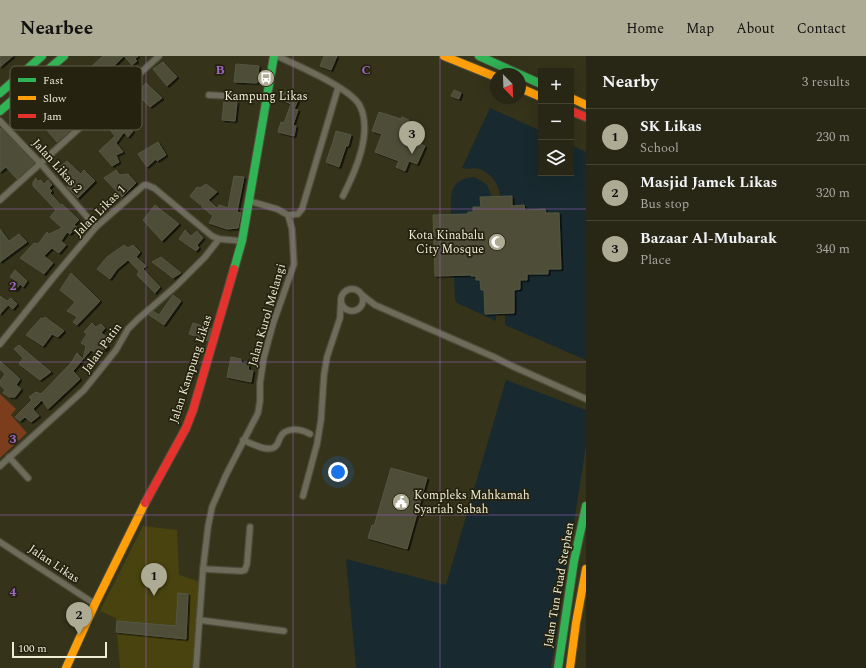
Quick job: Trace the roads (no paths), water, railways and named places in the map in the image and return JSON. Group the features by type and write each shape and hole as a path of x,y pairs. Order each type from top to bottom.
{"main road":[{"path":"29,66 42,56"},
{"path":"52,66 64,56"},
{"name":"Jalan Kampung Likas","path":"66,668 95,604 145,503 186,428 193,410 242,241 274,56"},
{"path":"444,56 490,75"},
{"path":"479,56 538,83"},
{"path":"0,93 4,86"},
{"path":"526,91 538,96"},
{"path":"574,99 586,105"},
{"path":"0,111 10,102"},
{"path":"574,112 586,117"},
{"name":"Jalan Tun Fuad Stephen","path":"558,668 574,561 586,506"},
{"name":"Jalan Tun Fuad Stephen","path":"570,668 576,623 586,569"}],"street":[{"path":"142,72 159,56"},
{"path":"277,56 315,74 353,98 360,106 364,121 364,139 357,167 343,196"},
{"path":"249,201 277,209 288,215 298,214 302,209 338,88"},
{"path":"209,96 267,98"},
{"name":"Jalan Likas 2","path":"0,121 41,164 96,227"},
{"path":"0,200 78,130"},
{"name":"Jalan Likas 1","path":"0,344 96,227 140,187 147,185 205,230 219,239 242,241"},
{"name":"Jalan Kurol Melangi","path":"196,668 203,569 212,507 243,440 258,413 260,383 264,357 273,324 294,264 292,233 288,215"},
{"name":"Jalan Patin","path":"0,466 84,390 116,350 128,329 138,318 176,286 205,257 219,239"},
{"path":"303,496 320,428 327,356 340,318 341,300 344,293 350,289 357,290 375,305 586,399"},
{"path":"359,308 363,302 362,295"},
{"path":"341,300 346,308 353,310"},
{"path":"340,318 353,310 375,305"},
{"path":"243,440 265,448 274,448 278,444 283,433 288,430 303,431 310,434"},
{"path":"9,457 28,478"},
{"path":"203,569 245,570 250,528"},
{"name":"Jalan Likas","path":"0,542 95,604"},
{"path":"199,620 284,631"}],"water":[{"path":"490,108 538,130 538,176 574,176 574,146 586,152 586,360 505,325 505,314 515,313 514,290 520,290 520,281 528,280 527,275 548,274 548,270 561,269 559,212 546,213 545,209 525,210 525,205 513,205 512,196 500,196 496,183 487,173 477,168 462,168"},
{"path":"475,177 487,185 492,197 481,198 481,207 473,207 473,212 468,212 468,214 451,215 453,188 460,181"},
{"path":"454,275 471,275 476,276 476,280 480,280 481,290 484,290 485,314 496,314 496,321 457,303 455,300"},
{"path":"506,380 586,410 586,446 551,668 356,668 346,559 446,585"}],"place":[{"name":"Kampung Likas","path":"266,78"},
{"name":"Bazaar Al-Mubarak","path":"412,154"},
{"name":"Kota Kinabalu City Mosque","path":"497,242"},
{"name":"Kompleks Mahkamah Syariah Sabah","path":"401,502"},
{"name":"SK Likas","path":"154,596"},
{"name":"Masjid Jamek Likas","path":"79,635"}]}
